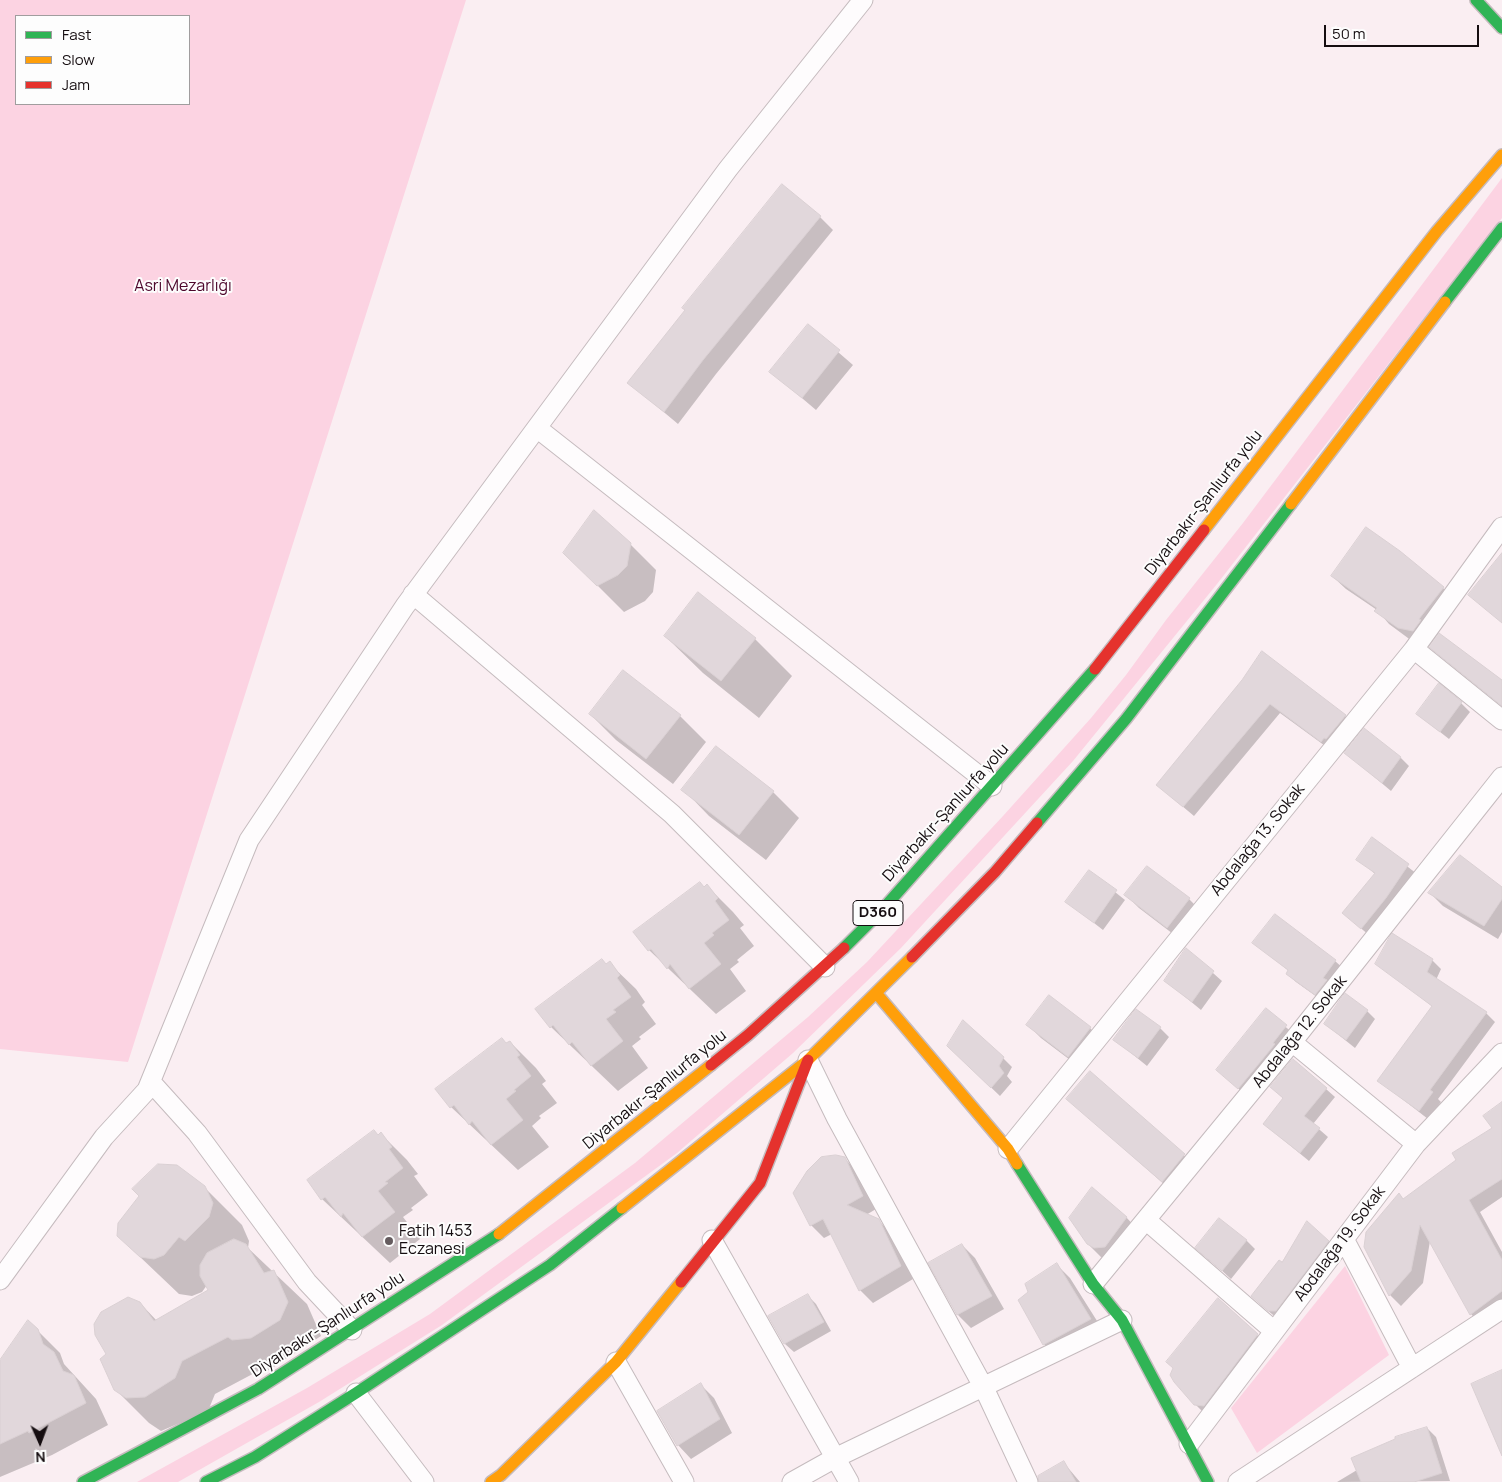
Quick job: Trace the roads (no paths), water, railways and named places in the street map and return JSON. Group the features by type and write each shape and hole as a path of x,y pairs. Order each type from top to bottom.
{"main road":[{"path":"1476,0 1502,28"},
{"name":"Diyarbakır-Şanlıurfa yolu","path":"82,1482 258,1389 499,1234 748,1035 825,967 883,909 1098,665 1437,231 1502,155"},
{"path":"206,1482 255,1457 356,1394 550,1264 808,1060 877,994 995,872 1126,719 1502,228"},
{"path":"877,994 1008,1149 1093,1284 1122,1320 1208,1482"},
{"path":"500,1480 616,1362 712,1240 760,1183 808,1060"}],"street":[{"path":"0,1280 104,1137 147,1090 248,840 413,594 728,169 863,0"},
{"path":"536,428 992,786"},
{"name":"Abdalağa 13. Sokak","path":"1008,1149 1414,649 1502,527"},
{"path":"413,594 672,814 825,967"},
{"path":"1414,649 1502,720"},
{"name":"Abdalağa 12. Sokak","path":"1093,1284 1292,1042 1502,777"},
{"path":"1292,1042 1416,1144"},
{"name":"Abdalağa 19. Sokak","path":"1189,1444 1416,1144 1502,1053"},
{"path":"808,1060 837,1119 984,1388 1028,1482"},
{"path":"151,1082 197,1133 307,1282 352,1330"},
{"path":"1146,1220 1274,1331"},
{"path":"1344,1239 1412,1368"},
{"path":"712,1240 849,1482"},
{"path":"1238,1482 1502,1309"},
{"path":"792,1482 835,1458 1122,1320"},
{"path":"616,1362 684,1482"},
{"path":"356,1394 424,1482"}],"place":[{"name":"Fatih 1453 Eczanesi","path":"389,1241"}],"park label":[{"name":"Asri Mezarlığı","path":"183,287"}]}
